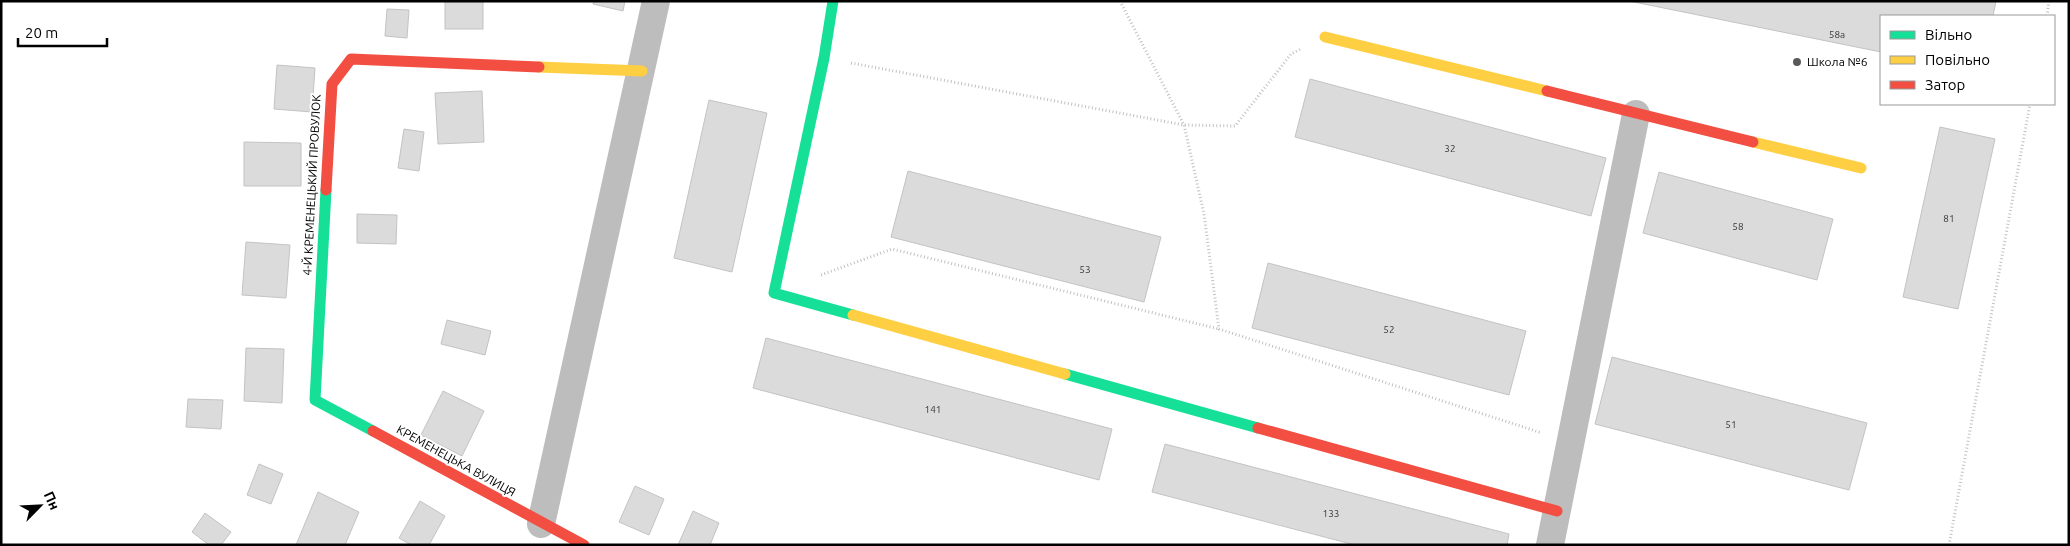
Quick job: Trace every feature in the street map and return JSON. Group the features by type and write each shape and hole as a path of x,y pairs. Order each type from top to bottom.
{"street":[{"path":"541,524 656,1"},
{"path":"833,1 824,58 774,293 1557,511"},
{"path":"1325,37 1861,168"},
{"name":"4-Й КРЕМЕНЕЦЬКИЙ ПРОВУЛОК","path":"315,400 332,84 351,59 642,71"},
{"path":"1550,545 1636,114"},
{"name":"КРЕМЕНЕЦЬКА ВУЛИЦЯ","path":"315,400 541,524 584,545"}],"path":[{"path":"1120,1 1184,124 1204,214 1219,329"},
{"path":"2047,15 2049,1"},
{"path":"824,58 1184,124 1235,126 1291,54 1325,37"},
{"path":"1949,545 2030,105"},
{"path":"819,276 892,249 1219,329 1571,442"}],"building":[{"path":"445,1 483,1 483,29 445,29"},
{"path":"594,1 625,1 623,11 593,4"},
{"path":"1629,1 1996,1 1993,15 1880,15 1880,52"},
{"path":"387,9 409,10 407,38 385,36"},
{"path":"277,65 315,68 312,112 274,109"},
{"path":"1310,79 1606,158 1591,216 1295,137"},
{"path":"482,91 484,142 438,144 435,93"},
{"path":"709,100 767,113 732,272 674,258"},
{"path":"1940,127 1995,139 1958,309 1903,297"},
{"path":"404,129 424,132 419,171 398,168"},
{"path":"244,142 301,143 301,186 244,186"},
{"path":"908,171 1161,237 1144,302 891,237"},
{"path":"1659,172 1833,219 1817,280 1643,233"},
{"path":"357,214 397,215 396,244 357,243"},
{"path":"246,242 290,245 286,298 242,295"},
{"path":"1268,263 1526,331 1509,395 1252,328"},
{"path":"447,320 491,331 485,355 441,344"},
{"path":"766,338 1112,429 1099,480 753,388"},
{"path":"246,348 284,349 282,403 244,401"},
{"path":"1612,357 1867,423 1849,490 1595,424"},
{"path":"443,391 484,411 462,456 421,435"},
{"path":"188,399 223,400 221,429 186,427"},
{"path":"1165,444 1509,534 1507,545 1355,545 1152,492"},
{"path":"259,464 283,474 271,504 247,495"},
{"path":"635,486 664,499 649,535 619,522"},
{"path":"318,492 359,512 345,545 296,545"},
{"path":"420,501 445,516 429,545 411,545 399,538"},
{"path":"693,511 719,523 710,545 678,545"},
{"path":"205,513 231,532 221,545 209,545 192,532"}],"traffic: fast":[{"path":"833,1 824,58 774,293 853,315"},
{"path":"326,190 315,400 373,431"},
{"path":"1065,374 1258,428"}],"traffic: slow":[{"path":"1325,37 1547,91"},
{"path":"539,67 642,71"},
{"path":"1753,142 1861,168"},
{"path":"853,315 1065,374"}],"traffic: jam":[{"path":"326,190 332,84 351,59 539,67"},
{"path":"1547,91 1753,142"},
{"path":"1258,428 1557,511"},
{"path":"373,431 584,545"}],"place":[{"name":"Школа №6","path":"1797,62"}]}
